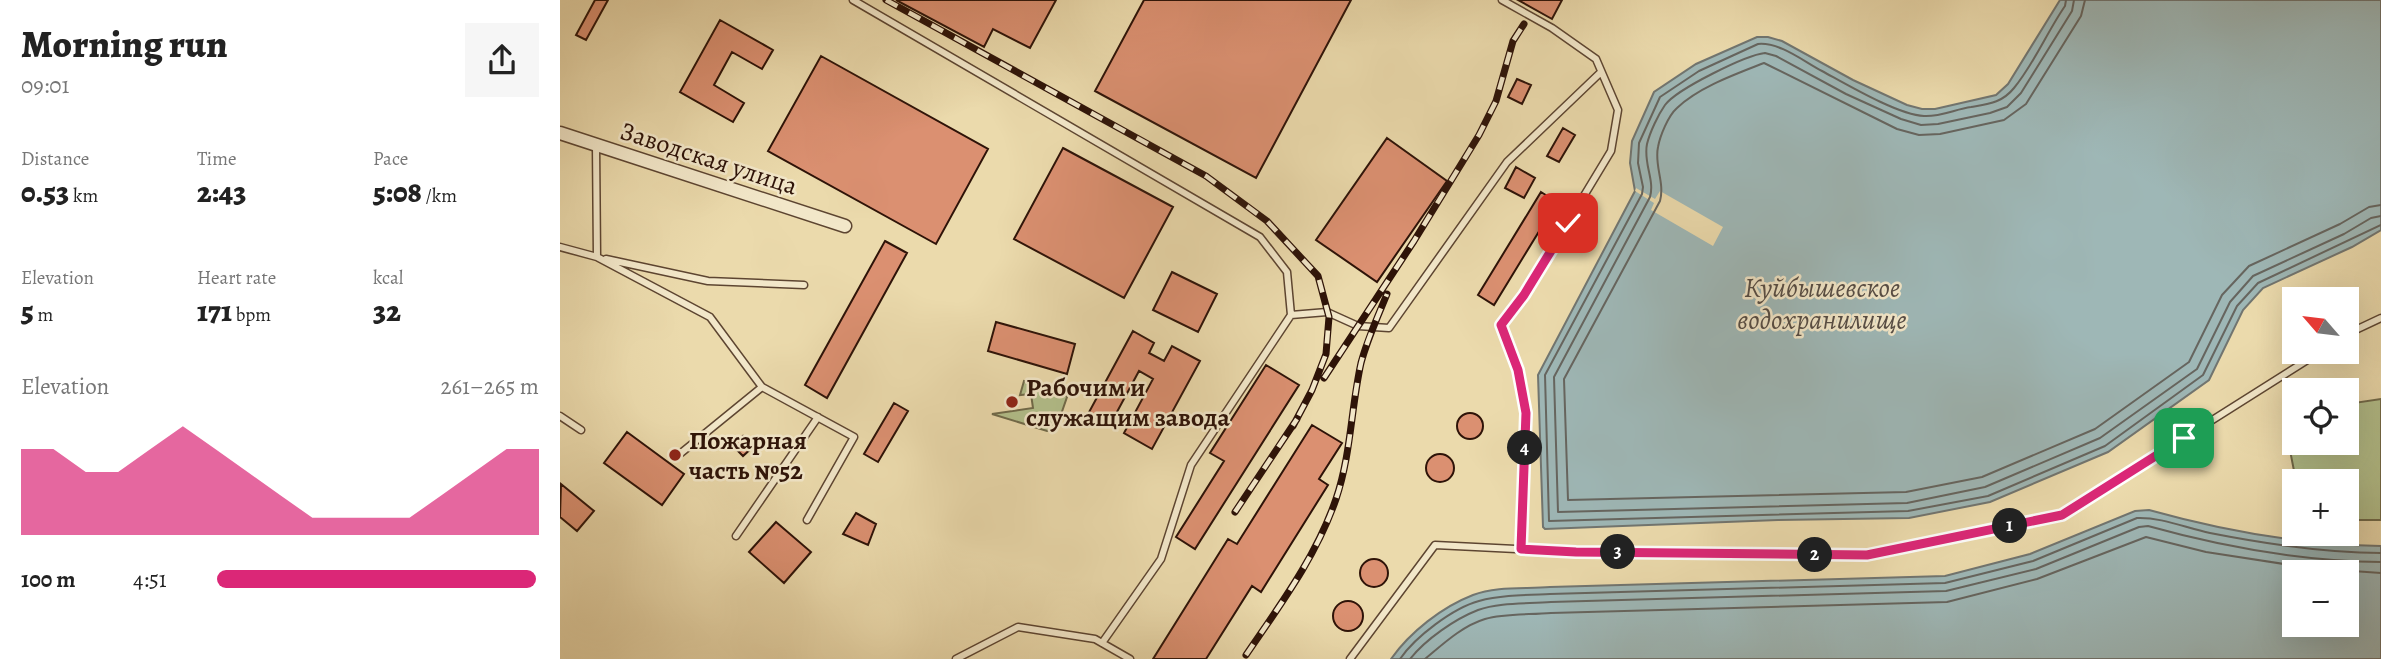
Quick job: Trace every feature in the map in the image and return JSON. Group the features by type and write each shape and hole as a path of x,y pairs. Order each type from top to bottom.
{"street":[{"name":"Заводская улица","path":"560,133 845,226"}],"lane":[{"path":"853,0 1260,237 1287,272 1291,314 1191,465 1161,559 1102,643"},
{"path":"1502,0 1552,28 1596,59 1618,110 1611,151 1524,295 1501,325 1518,370 1526,413 1521,549"},
{"path":"1291,314 1327,312 1358,326 1389,328 1507,162 1600,73"},
{"path":"596,145 597,257"},
{"path":"560,247 708,281 804,285"},
{"path":"597,257 710,317 762,387 854,437 807,520"},
{"path":"2359,328 2381,318"},
{"path":"1350,659 1435,545 1576,552 1867,555 2062,515 2301,364"},
{"path":"681,453 762,387"},
{"path":"560,416 581,430"},
{"path":"736,536 818,418"},
{"path":"956,659 1018,627 1095,639 1130,659"}],"green space":[{"path":"1024,381 1065,393 1067,397 1056,429 1047,431 992,414 1033,408 1031,394 1020,395"},
{"path":"2381,399 2381,520 2359,520 2359,469 2294,469 2291,455 2359,455 2359,402"}],"water":[{"name":"Куйбышевское водохранилище","path":"2060,0 2381,0 2381,230 2352,247 2263,288 2243,310 2209,380 2108,452 1990,502 1909,518 1545,529 1538,375 1635,191 1630,163 1632,141 1654,92 1696,64 1757,37 1768,37 1782,41 1853,80 1907,105 1935,109 1996,95 2008,84"},
{"path":"2149,510 2282,538 2282,546 2381,546 2381,659 1391,659 1407,639 1438,613 1461,600 1491,590 1945,576 2030,554 2135,511"}],"pier":[{"path":"1636,188 1655,199 1660,191 1723,227 1713,246 1651,210 1654,203 1635,191"}],"building":[{"path":"595,0 608,0 586,40 576,35"},
{"path":"896,0 1056,0 1030,48 993,29 984,47"},
{"path":"1144,0 1351,0 1256,178 1095,91"},
{"path":"1518,0 1562,0 1552,19"},
{"path":"720,20 773,50 762,69 732,52 714,85 744,103 733,122 680,92"},
{"path":"821,56 988,149 936,244 768,151"},
{"path":"1517,79 1531,85 1522,104 1508,97"},
{"path":"1563,128 1575,135 1559,162 1547,156"},
{"path":"1387,138 1447,181 1377,282 1316,240"},
{"path":"1063,148 1173,207 1124,298 1014,239"},
{"path":"1516,167 1535,178 1524,198 1505,188"},
{"path":"1541,192 1557,202 1494,305 1478,295"},
{"path":"885,241 907,253 827,398 805,385"},
{"path":"1172,272 1217,294 1198,332 1153,310"},
{"path":"996,322 1075,344 1067,374 988,351"},
{"path":"1133,331 1154,343 1149,353 1164,361 1172,346 1200,361 1152,449 1124,433 1153,379 1139,371 1110,425 1088,414"},
{"path":"1266,365 1299,385 1195,549 1176,537 1224,461 1210,453"},
{"path":"894,403 908,411 878,462 864,454"},
{"path":"1470,413 1480,416 1483,426 1480,436 1470,439 1460,436 1457,426 1460,416"},
{"path":"1312,425 1342,443 1319,479 1328,485 1261,592 1252,586 1206,659 1153,659 1228,539 1237,544"},
{"path":"627,432 684,474 662,505 604,463"},
{"path":"743,436 753,447 743,456 733,446"},
{"path":"1440,454 1450,458 1454,468 1450,478 1440,482 1430,478 1426,468 1430,458"},
{"path":"561,484 594,511 577,531 560,517"},
{"path":"856,513 876,524 868,545 843,534"},
{"path":"776,522 811,552 784,583 749,552"},
{"path":"1374,559 1384,563 1388,573 1384,583 1374,587 1364,583 1360,573 1364,563"},
{"path":"1348,601 1354,602 1362,610 1362,622 1354,630 1348,631 1342,630 1334,622 1333,616 1334,610 1342,602"}],"railway":[{"path":"886,0 1206,176 1267,221 1318,276 1329,317 1326,354 1312,390 1293,426"},
{"path":"1324,378 1414,241 1479,135 1496,101 1513,41 1524,24"},
{"path":"1246,655 1296,580 1328,520 1345,466 1361,363 1387,294"},
{"path":"1235,512 1297,419"}],"place":[{"name":"Рабочим и служащим завода","path":"1012,402"},
{"name":"Пожарная часть №52","path":"675,455"}],"route":[{"path":"1568,223 1524,295 1501,325 1518,370 1526,413 1521,549 1867,555 2062,515 2184,438"}]}
